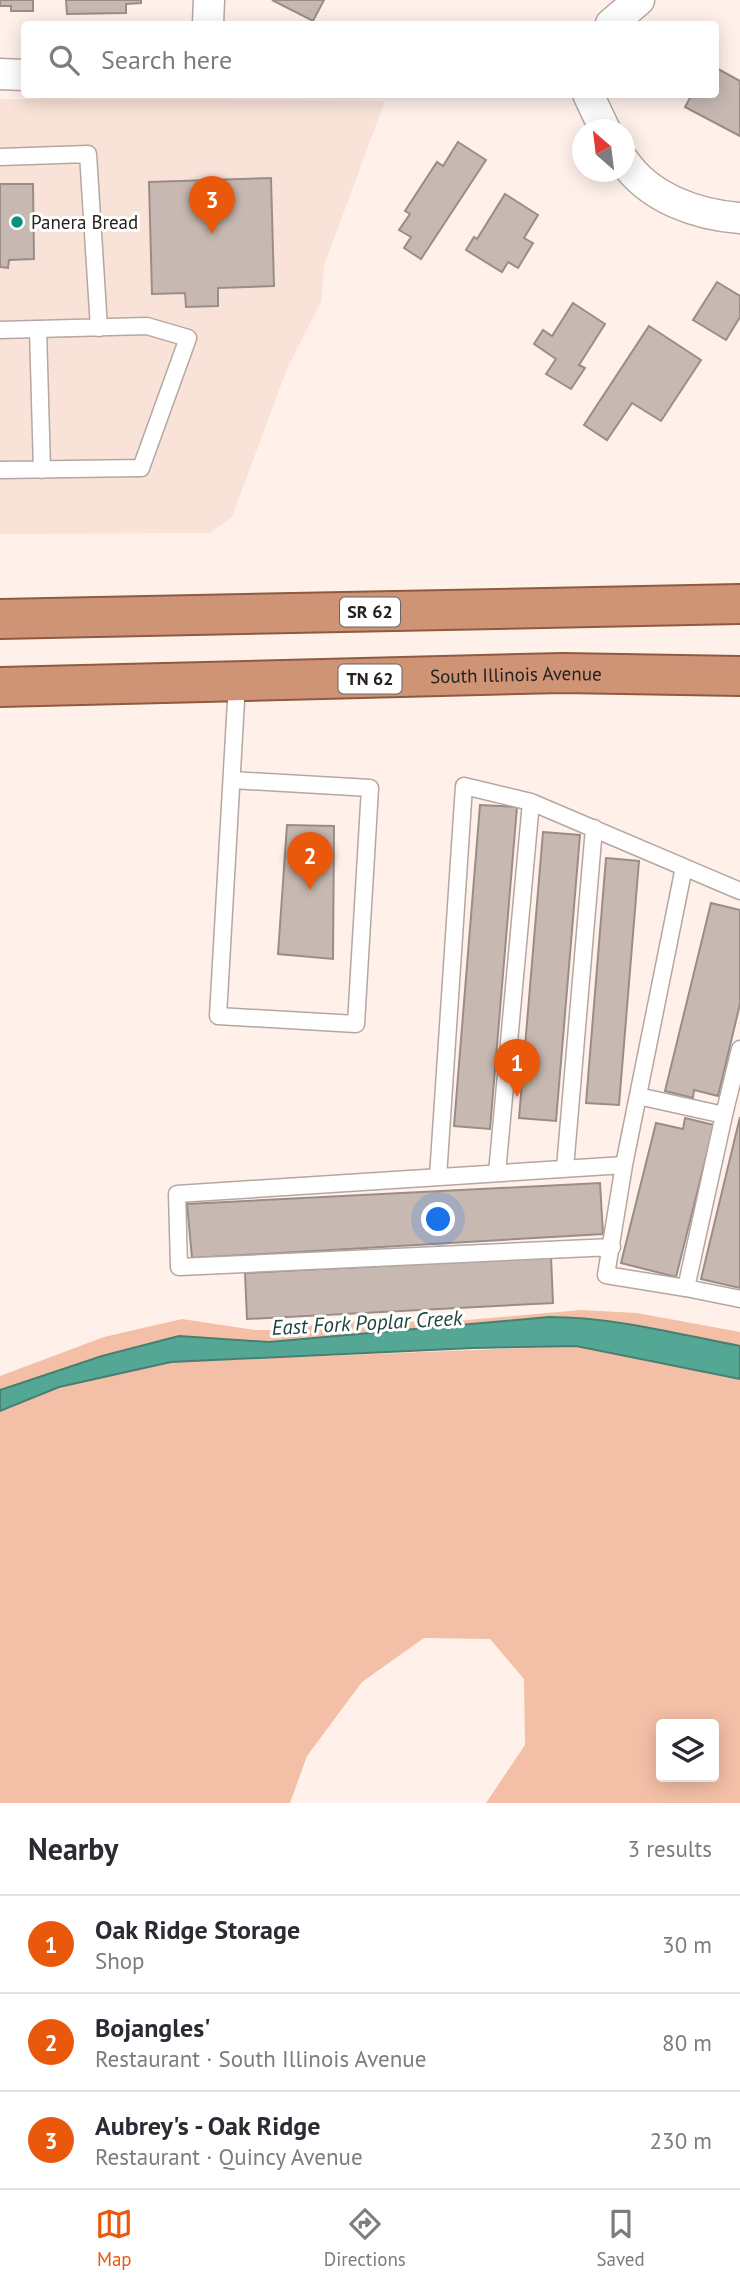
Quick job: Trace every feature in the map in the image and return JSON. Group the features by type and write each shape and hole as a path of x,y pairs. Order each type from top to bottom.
{"highway":[{"name":"SR 62","path":"0,620 740,604"},
{"name":"South Illinois Avenue","path":"0,687 563,673 740,676"}],"street":[{"path":"208,21 209,0"},
{"path":"614,21 639,0"},
{"path":"0,74 21,75"},
{"path":"590,98 600,119"},
{"path":"635,175 664,198 724,217 740,218"}],"lane":[{"path":"0,157 88,154 99,328"},
{"path":"0,330 147,326 188,338 141,468 0,470"},
{"path":"38,329 42,470"},
{"path":"232,780 370,788 356,1024 218,1016 237,683"},
{"path":"438,1177 464,786 531,802 740,891"},
{"path":"497,1173 531,802"},
{"path":"565,1168 594,828"},
{"path":"684,867 624,1165 606,1275 740,1299"},
{"path":"686,1288 724,1115 735,1093 740,1049"},
{"path":"638,1096 724,1115"},
{"path":"612,1247 180,1267 177,1194 624,1165"}],"shaded area":[{"path":"0,99 385,101 324,266 321,302 287,369 232,517 210,533 0,534"},
{"path":"581,1310 637,1313 740,1332 740,1346 621,1323 549,1317 269,1342 214,1338 24,1382 0,1390 0,1376 104,1337 182,1319 255,1330 288,1330 338,1320 445,1322"},
{"path":"576,1346 740,1379 740,1803 486,1803 525,1745 524,1679 490,1639 424,1638 362,1682 307,1756 290,1803 0,1803 0,1411 59,1387 171,1362"}],"water":[{"name":"East Fork Poplar Creek","path":"549,1317 621,1323 740,1346 740,1379 576,1346 473,1348 171,1362 59,1387 0,1411 0,1390 102,1356 179,1336 269,1342"}],"building":[{"path":"0,0 33,0 33,11 11,11 11,6 0,6"},
{"path":"66,0 141,0 141,3 126,4 126,13 67,14"},
{"path":"272,0 324,0 313,21"},
{"path":"719,70 740,81 740,136 685,107 690,98 719,98"},
{"path":"458,142 486,160 421,259 404,248 411,237 399,230 410,214 405,211 437,162 443,166"},
{"path":"271,178 274,286 218,288 218,306 186,307 185,293 152,294 149,182"},
{"name":"Panera Bread","path":"0,184 33,184 34,259 9,260 8,268 0,267"},
{"path":"505,194 538,215 524,238 533,243 518,268 508,262 502,272 466,250 474,237 477,239"},
{"path":"717,282 740,296 740,317 726,340 693,320"},
{"path":"573,303 605,324 579,365 585,368 571,389 546,374 556,359 534,344 543,330 552,336"},
{"path":"649,326 701,360 661,421 632,403 607,440 584,425"},
{"path":"480,805 517,807 490,1129 454,1126"},
{"path":"287,825 334,826 333,959 278,954"},
{"path":"543,832 580,835 556,1121 519,1118"},
{"path":"606,858 639,861 619,1105 586,1103"},
{"path":"711,903 740,910 740,1004 718,1096 694,1090 693,1098 665,1091"},
{"path":"740,1117 740,1288 701,1279"},
{"path":"685,1118 714,1125 676,1277 621,1263 656,1123 683,1129"},
{"path":"600,1183 603,1234 192,1258 187,1204"},
{"path":"551,1257 553,1303 247,1319 245,1273"}],"place":[{"name":"Panera Bread","path":"17,222"},
{"name":"Aubrey's - Oak Ridge","path":"212,234"},
{"name":"Bojangles'","path":"310,890"},
{"name":"Oak Ridge Storage","path":"517,1097"}]}
